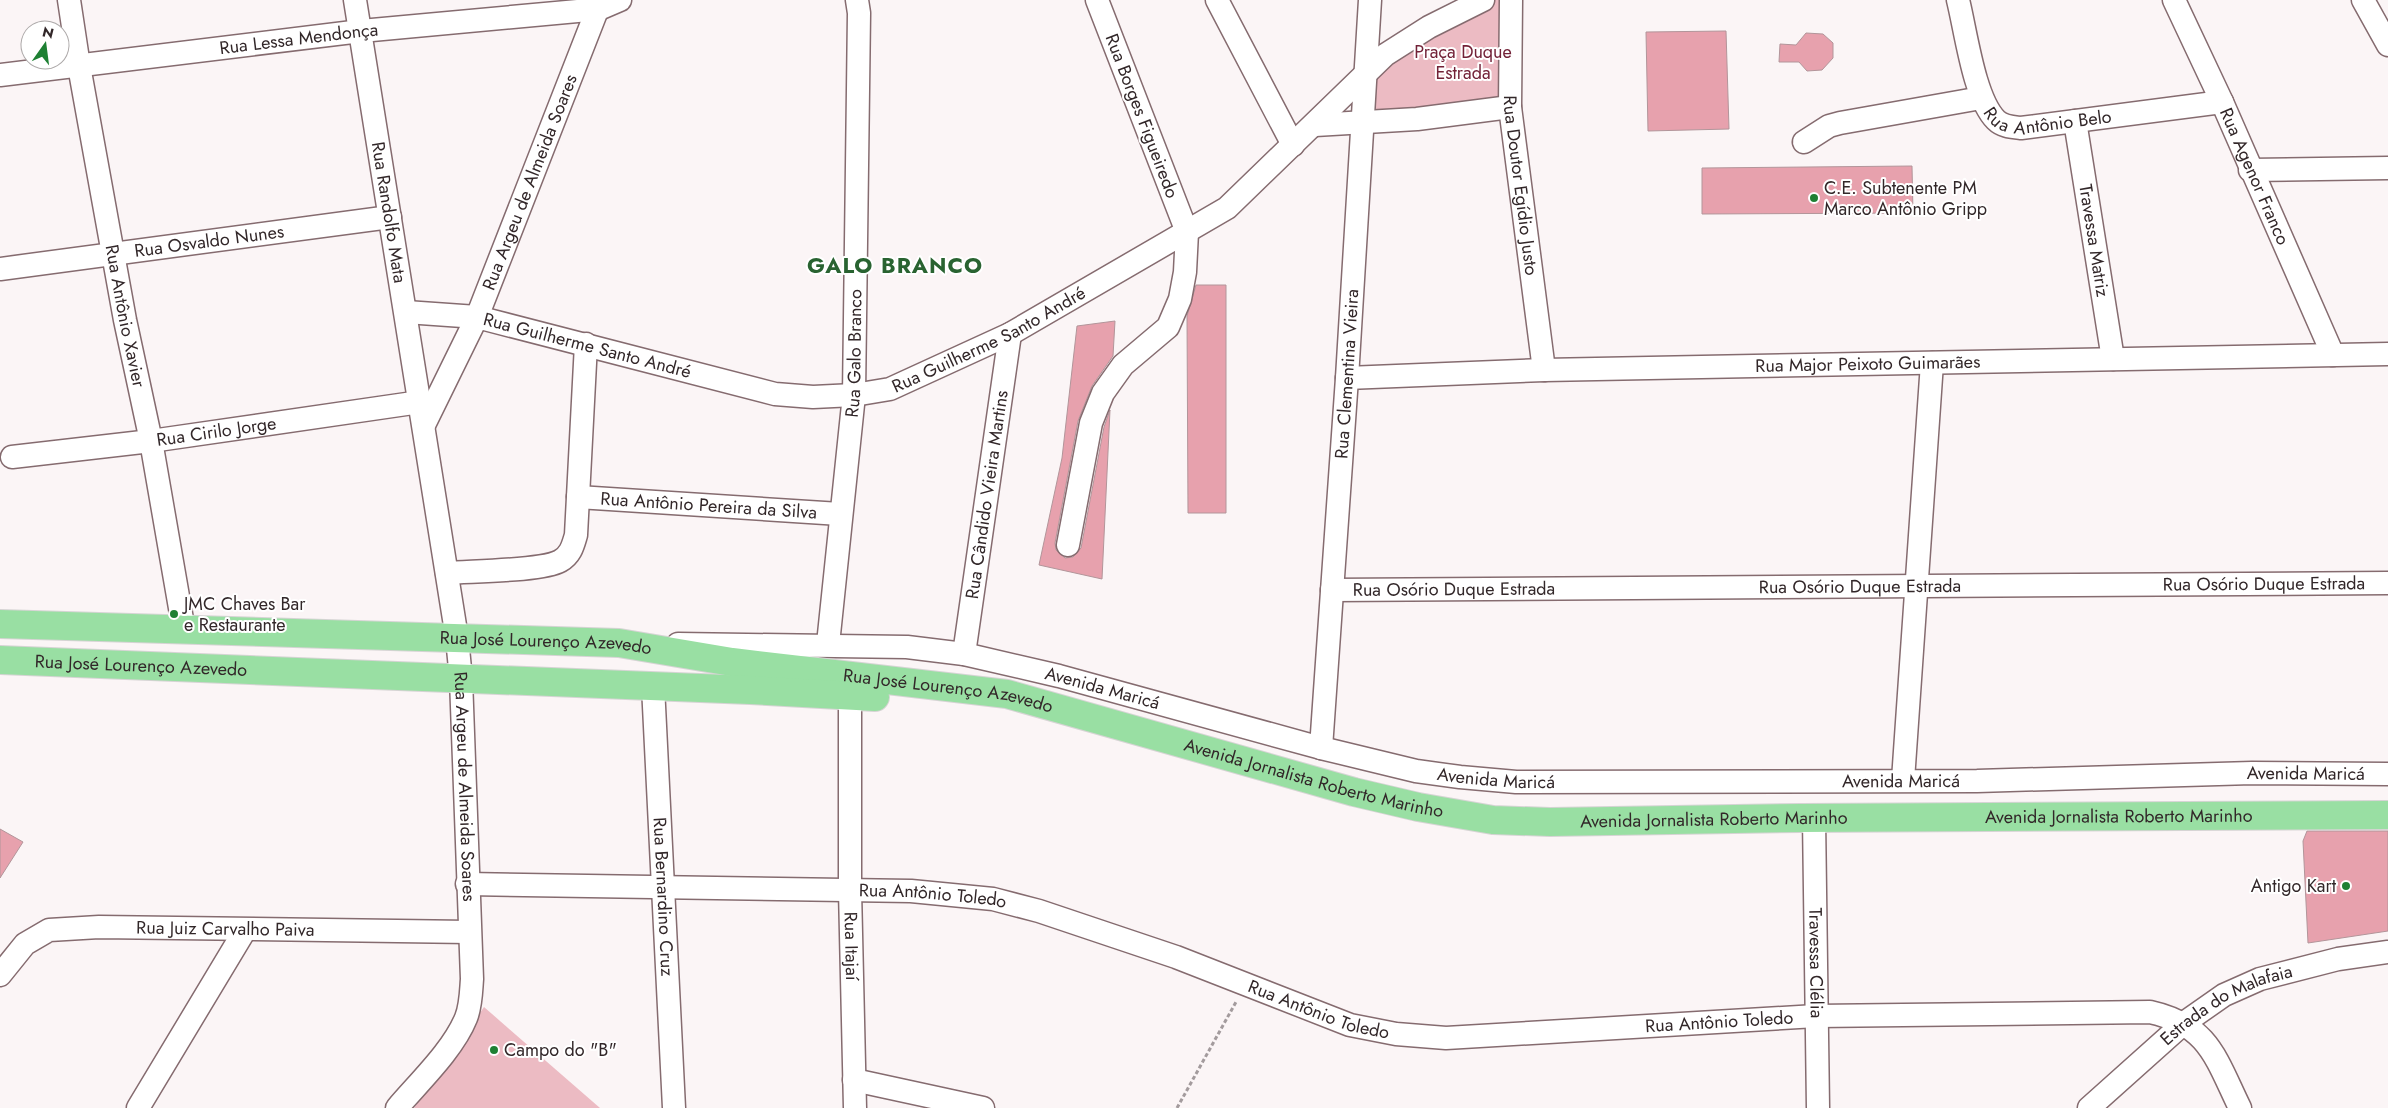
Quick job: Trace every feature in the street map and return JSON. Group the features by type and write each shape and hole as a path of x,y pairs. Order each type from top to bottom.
{"main road":[{"name":"Rua José Lourenço Azevedo","path":"0,624 619,644 741,663 1006,694 1054,707"},
{"name":"Rua José Lourenço Azevedo","path":"0,660 654,686 1054,707"},
{"name":"Avenida Jornalista Roberto Marinho","path":"1054,707 1363,794 1418,808 1493,820 1550,822 1814,818 2388,815"}],"street":[{"name":"Rua Antônio Xavier","path":"69,0 124,320 151,440 184,631"},
{"name":"Rua Randolfo Mata","path":"355,0 424,424"},
{"name":"Rua Lessa Mendonça","path":"0,75 361,31 600,5 620,0"},
{"name":"Rua Galo Branco","path":"828,644 840,514 854,395 859,13 857,0"},
{"name":"Rua Borges Figueiredo","path":"1097,0 1187,232"},
{"path":"1217,0 1293,145"},
{"name":"Rua Clementina Vieira","path":"1320,748 1347,378 1370,0"},
{"name":"Rua Guilherme Santo André","path":"406,312 477,317 776,394 813,397 854,395 890,389 1010,334 1227,208 1315,125 1385,55 1429,28 1483,0"},
{"name":"Rua Doutor Egídio Justo","path":"1511,0 1510,107 1544,370"},
{"name":"Rua Antônio Belo","path":"1958,0 1981,98 1997,120 2006,126 2021,128 2222,102"},
{"name":"Rua Agenor Franco","path":"2174,0 2222,102 2250,170 2333,355"},
{"path":"2363,0 2388,44"},
{"name":"Rua Argeu de Almeida Soares","path":"397,1108 436,1063 465,1019 470,1003 472,979 467,884 461,679 457,638 424,424 477,317 600,5"},
{"path":"1804,142 1829,126 1840,123 1981,98"},
{"path":"1315,125 1364,123 1510,107"},
{"name":"Travessa Matriz","path":"2075,122 2113,359"},
{"path":"2250,170 2388,168"},
{"name":"Rua Osvaldo Nunes","path":"0,269 390,217"},
{"path":"1068,544 1091,423 1103,394 1123,365 1168,327 1180,299 1185,272 1187,232"},
{"name":"Rua Cândido Vieira Martins","path":"964,654 1010,334"},
{"path":"447,574 540,566 560,561 570,553 576,535 586,344"},
{"name":"Rua Major Peixoto Guimarães","path":"1347,378 1544,370 2388,354"},
{"path":"1903,780 1932,363"},
{"name":"Rua Cirilo Jorge","path":"12,457 151,440 420,402"},
{"name":"Rua Antônio Pereira da Silva","path":"578,497 840,514"},
{"name":"Rua Osório Duque Estrada","path":"1332,590 1918,584 2388,583"},
{"name":"Avenida Maricá","path":"619,644 828,644 906,647 964,654 1059,676 1320,748 1460,778 1516,782 1977,781 2252,773 2388,774"},
{"name":"Rua Bernardino Cruz","path":"654,686 662,888 674,1108"},
{"name":"Rua Itajaí","path":"850,695 850,890 855,1108"},
{"name":"Travessa Clélia","path":"1814,818 1818,1108"},
{"name":"Rua Antônio Toledo","path":"467,884 911,891 993,899 1039,911 1176,958 1350,1025 1396,1034 1446,1038 1816,1016 2150,1012 2184,1023"},
{"name":"Rua Juiz Carvalho Paiva","path":"0,975 25,944 50,930 99,927 469,932"},
{"path":"138,1108 245,930"},
{"name":"Estrada do Malafaia","path":"2089,1108 2184,1023 2224,995 2260,979 2338,959 2388,952"},
{"path":"2184,1023 2201,1036 2211,1051 2240,1108"},
{"path":"854,1080 983,1108"}],"path":[{"path":"1177,1108 1245,986"}],"green space":[{"name":"Praça Duque Estrada","path":"1483,0 1511,0 1510,102 1364,123 1367,71"},
{"name":"Campo do \"B\"","path":"484,1007 600,1108 414,1108"}],"building":[{"path":"1726,31 1729,129 1648,131 1646,32"},
{"path":"1806,33 1823,34 1833,43 1833,58 1822,70 1807,71 1799,62 1779,62 1780,44 1796,45"},
{"path":"1912,166 1913,213 1702,214 1702,168"},
{"path":"1196,285 1226,285 1226,513 1188,513 1187,316"},
{"path":"1115,321 1113,356 1092,386 1078,421 1055,543 1056,550 1065,558 1073,557 1081,548 1104,427 1110,410 1102,579 1039,565 1062,458 1077,326"},
{"path":"0,829 23,842 0,878"},
{"name":"Antigo Kart","path":"2307,831 2388,831 2388,931 2308,943 2303,841"}],"place":[{"name":"C.E. Subtenente PM Marco Antônio Gripp","path":"1814,198"},
{"name":"JMC Chaves Bar e Restaurante","path":"174,614"},
{"name":"Antigo Kart","path":"2346,886"},
{"name":"Campo do \"B\"","path":"494,1050"}],"district":[{"name":"GALO BRANCO","path":"895,265"}]}
